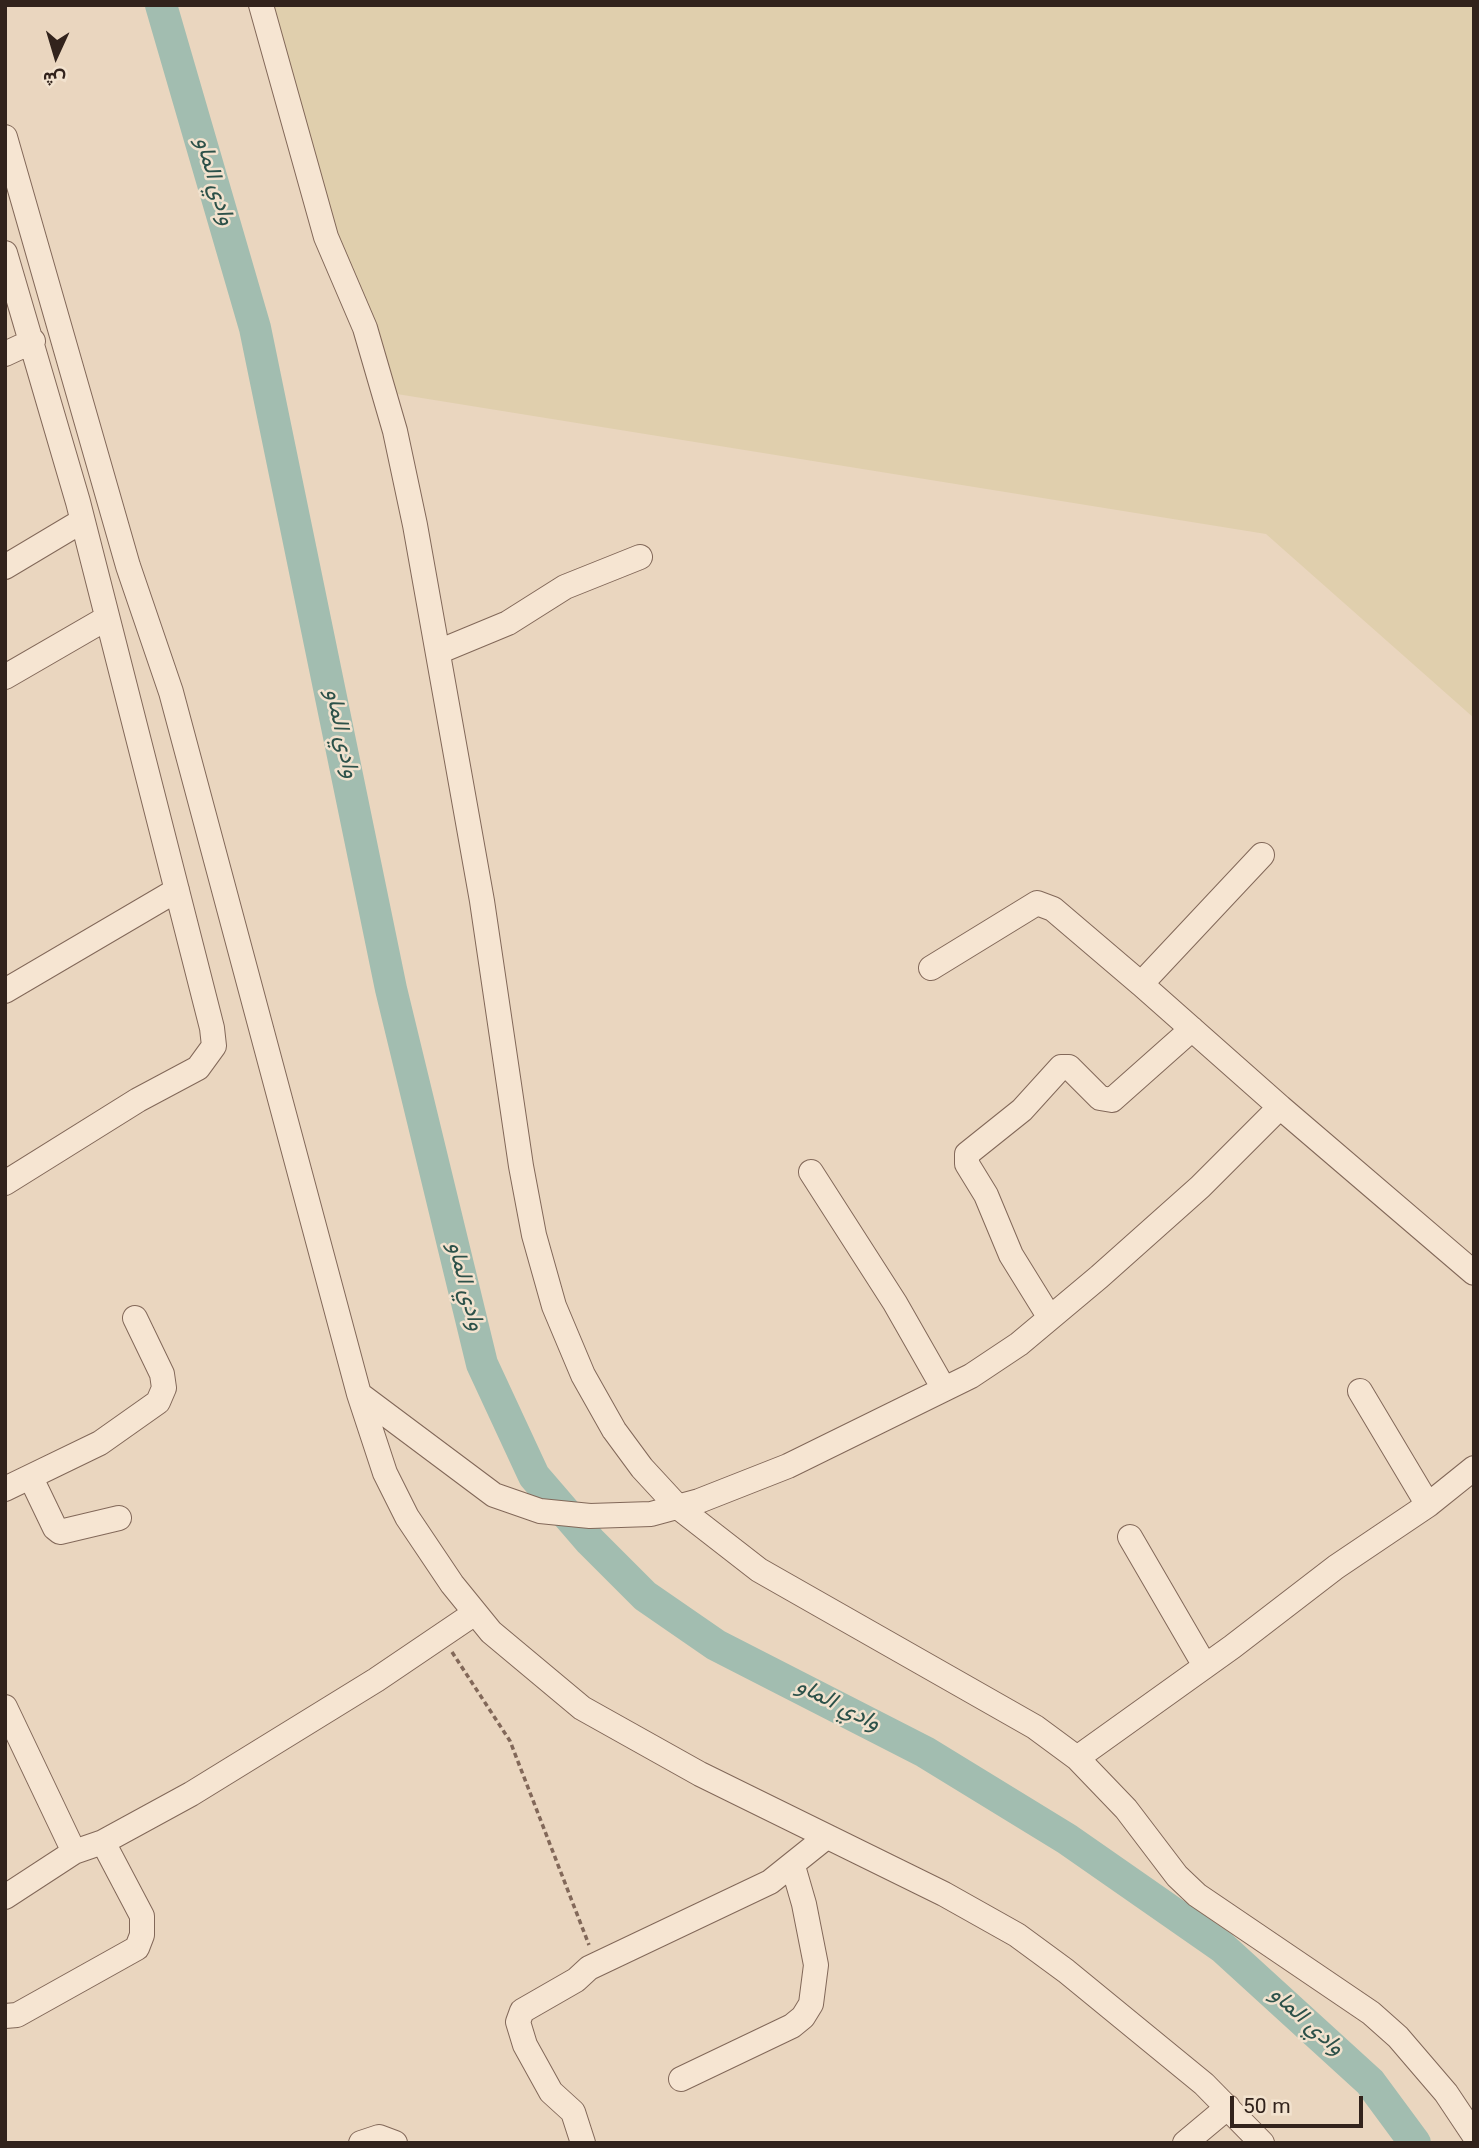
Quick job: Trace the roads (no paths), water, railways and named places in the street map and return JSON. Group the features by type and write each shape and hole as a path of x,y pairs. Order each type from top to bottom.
{"street":[{"path":"261,5 326,237 365,328 395,431 482,901 520,1166 534,1235 554,1306 583,1375 614,1430 642,1468 678,1507 759,1570 1035,1727 1077,1758 1126,1809 1177,1876 1196,1895 1371,2013 1398,2037 1446,2093 1474,2135"},
{"path":"5,138 10,173 124,553 171,692 359,1394 380,1462 407,1517 475,1613 511,1651 582,1708 699,1774 944,1894 1017,1935 1066,1971 1228,2107 1262,2143"},
{"path":"5,253 33,341 82,522 212,1028 214,1046 198,1068 138,1100 5,1183"},
{"path":"5,354 33,341"},
{"path":"5,567 82,522"},
{"path":"438,652 508,623 565,587 640,558"},
{"path":"5,677 107,618"},
{"path":"1140,984 1262,855"},
{"path":"5,990 177,890"},
{"path":"931,968 1037,903 1046,904 1474,1273"},
{"path":"1050,1318 1011,1255 985,1195 967,1164 967,1154 1022,1110 1061,1067 1069,1067 1100,1098 1112,1100 1192,1029"},
{"path":"359,1394 494,1495 528,1507 590,1516 651,1514 678,1507 788,1466 944,1389 1000,1357 1050,1318 1200,1187 1280,1107"},
{"path":"811,1172 895,1303 944,1389"},
{"path":"5,1489 100,1443 158,1402 164,1388 162,1374 135,1318"},
{"path":"1360,1391 1429,1505"},
{"path":"1077,1758 1336,1567 1429,1505 1474,1468"},
{"path":"31,1478 55,1528 60,1532 118,1518"},
{"path":"1130,1537 1205,1666"},
{"path":"5,1897 74,1852 103,1842 152,1817 242,1763 475,1613"},
{"path":"5,1707 74,1852"},
{"path":"583,2143 573,2112 551,2092 525,2045 518,2022 522,2011 576,1980 589,1968 742,1897 793,1866 825,1838"},
{"path":"5,2016 17,2015 136,1948 142,1935 142,1916 103,1842"},
{"path":"681,2079 792,2026 803,2017 811,2004 816,1965 804,1904 793,1866"},
{"path":"1185,2143 1228,2107"},
{"path":"361,2143 379,2137 394,2143"}],"waterway":[{"name":"وادي الماو","path":"161,5 255,328 391,989 482,1364 534,1476 590,1541 645,1596 716,1645 925,1752 1067,1839 1222,1947 1370,2082 1415,2143"}]}
